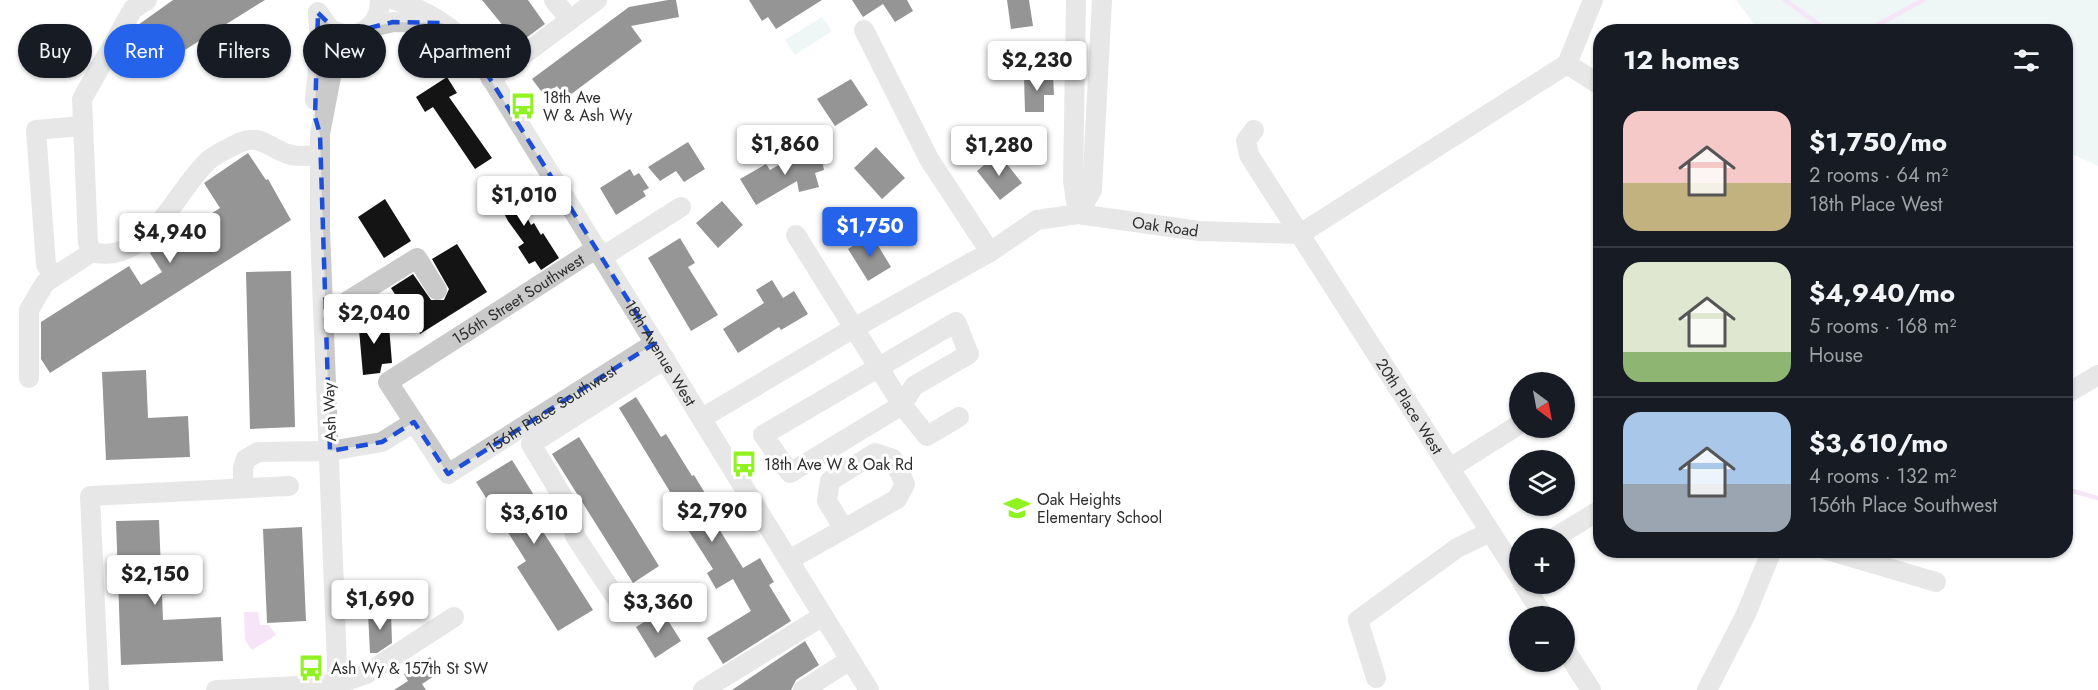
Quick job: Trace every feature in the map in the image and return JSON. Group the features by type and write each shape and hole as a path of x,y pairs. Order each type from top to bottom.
{"street":[{"path":"147,0 132,9 82,99 81,126 88,243 93,252 103,255 130,246 159,226 207,161 243,141 264,141 292,155 320,155"},
{"name":"Ash Way","path":"370,24 376,20 380,0"},
{"name":"18th Avenue West","path":"395,0 429,12 466,42 702,418 869,690"},
{"path":"554,0 570,20"},
{"path":"491,80 597,0"},
{"path":"1076,0 1073,181 1078,214"},
{"path":"1078,214 1092,190 1102,0"},
{"path":"1300,234 1567,64 1593,0"},
{"path":"318,6 328,24"},
{"name":"Ash Way","path":"318,6 320,44 315,117 320,134"},
{"path":"386,24 393,22 442,23"},
{"path":"864,30 929,159 990,252"},
{"path":"1567,64 1593,81"},
{"name":"Ash Way","path":"331,78 320,134 320,230 338,687"},
{"path":"54,277 46,265 36,130 81,126"},
{"name":"20th Place West","path":"1254,130 1246,141 1249,155 1490,532 1509,557"},
{"path":"599,253 681,207"},
{"name":"Oak Road","path":"702,418 854,327 990,252 1037,220 1078,214 1199,231 1300,234"},
{"path":"796,235 902,405 927,436 959,417"},
{"path":"29,378 28,310 45,283 93,252"},
{"name":"156th Street Southwest","path":"414,422 388,382 599,253"},
{"path":"325,315 417,258 437,290"},
{"path":"956,321 969,354 914,386 902,405 790,474 763,435 956,321"},
{"path":"624,610 575,536 572,511 531,444 660,351"},
{"name":"156th Place Southwest","path":"414,422 448,474 660,351"},
{"path":"2073,390 2098,375"},
{"path":"243,488 243,468 246,459 258,452 330,451 382,442 414,422"},
{"path":"1450,468 1509,431"},
{"path":"832,447 846,471"},
{"path":"789,560 844,529 897,499 905,484 892,459 875,453 830,481 827,501 844,529"},
{"path":"99,690 90,496 289,486"},
{"path":"1570,528 1593,514"},
{"path":"1376,678 1358,620 1457,548 1490,532"},
{"path":"1707,690 1746,614 1769,558"},
{"path":"1854,558 1936,582"},
{"path":"704,690 822,616"},
{"path":"216,690 338,687 366,674 454,617"},
{"path":"803,690 850,660"},
{"path":"1575,668 1585,687"}],"highlighted area":[{"path":"318,13 341,35 393,22 442,23 467,42 655,343 448,474 414,422 382,442 330,451 320,134 315,117"}],"shaded area":[{"path":"1736,0 2098,0 2098,166 2073,154 2073,24 1754,24"},
{"path":"822,17 832,31 795,55 785,40"},
{"path":"244,612 258,612 260,625 269,625 276,635 252,650 245,640"}],"building":[{"path":"173,0 265,0 227,24 197,24 197,42 185,50 185,24 139,24"},
{"path":"482,0 528,0 545,24 531,34 531,24 502,24"},
{"path":"676,0 679,17 631,26 642,41 566,98 557,86 544,95 532,79 629,7"},
{"path":"749,0 822,0 776,29 768,17 762,21"},
{"path":"852,0 907,0 913,11 895,22 883,4 863,17"},
{"path":"1007,0 1029,0 1033,26 1011,29"},
{"path":"1053,75 1054,95 1044,95 1044,112 1025,112 1024,76"},
{"path":"448,78 457,93 449,97 492,158 475,169 433,107 425,112 416,97"},
{"path":"851,79 868,105 835,126 817,99"},
{"path":"688,142 705,169 684,182 676,171 660,181 648,167"},
{"path":"819,147 824,170 815,173 819,187 799,192 797,181 756,205 740,179 766,164 770,170 791,158 790,154"},
{"path":"876,147 905,178 882,199 854,168"},
{"path":"248,153 266,180 268,179 291,220 50,373 41,359 41,322 129,266 141,285 162,272 150,253 220,208 204,183"},
{"path":"998,153 1022,183 1000,200 977,171"},
{"path":"630,169 634,176 639,173 649,188 643,191 646,196 616,215 600,188"},
{"path":"506,177 531,225 534,223 541,235 543,233 559,258 541,270 535,261 529,264 518,247 524,243 508,221 489,185"},
{"path":"385,199 411,241 384,258 358,217"},
{"path":"722,201 743,225 718,248 696,223"},
{"path":"871,234 891,267 868,281 848,249"},
{"path":"680,238 695,263 688,267 718,315 691,331 648,258"},
{"path":"457,244 487,292 420,334 391,288 413,274 431,300 444,300 449,289 432,259"},
{"path":"291,271 295,427 250,429 246,272"},
{"path":"772,280 783,298 794,291 808,314 781,330 779,327 738,353 723,329 764,303 756,290"},
{"path":"380,316 381,326 389,326 392,363 382,364 380,373 363,375 358,318"},
{"path":"146,370 148,418 188,416 190,457 106,460 102,372"},
{"path":"636,397 661,437 666,434 692,476 694,475 714,508 708,511 743,568 760,558 774,582 769,585 791,621 723,664 707,638 751,611 733,579 716,589 707,573 713,569 688,530 692,528 619,408"},
{"path":"579,437 659,566 633,583 552,454"},
{"path":"512,460 552,524 542,530 593,610 558,631 517,567 526,561 476,482"},
{"path":"159,520 163,620 221,617 223,661 121,665 116,521"},
{"path":"302,527 306,621 267,623 263,529"},
{"path":"662,611 681,641 655,658 636,627"},
{"path":"391,612 392,643 377,653 370,653 368,613"},
{"path":"805,641 819,665 796,680 791,690 732,690"},
{"path":"430,657 440,672 422,684 426,690 394,690 408,681 404,674"}],"waterway":[{"path":"1785,0 1818,24"},
{"path":"1880,24 1923,0"},
{"path":"2073,491 2098,498"}],"place":[{"name":"18th Ave W & Ash Wy","path":"523,106"},
{"name":"18th Ave W & Oak Rd","path":"744,464"},
{"name":"Oak Heights Elementary School","path":"1017,508"},
{"name":"Ash Wy & 157th St SW","path":"311,668"}]}
